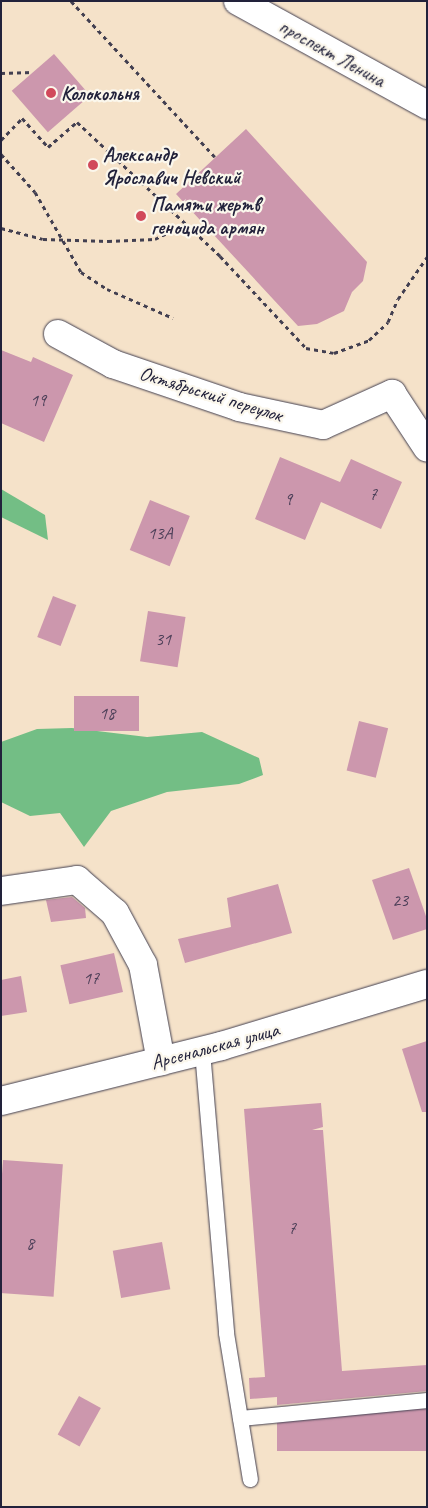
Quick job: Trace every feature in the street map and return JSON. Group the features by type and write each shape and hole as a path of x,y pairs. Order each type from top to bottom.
{"street":[{"name":"проспект Ленина","path":"238,1 427,105"},
{"name":"Октябрьский переулок","path":"58,334 122,368 239,407 323,425 392,394 427,447"},
{"path":"1,891 77,880 115,913 143,965 161,1061"},
{"name":"Арсенальская улица","path":"1,1101 202,1051 427,984"}],"lane":[{"path":"202,1051 226,1332 250,1479"},
{"path":"240,1418 427,1400"}],"path":[{"path":"71,1 215,157"},
{"path":"1,73 33,72"},
{"path":"1,140 22,118 48,147 77,122 186,224 306,348 334,353 369,340 388,322 398,299 427,256"},
{"path":"1,154 35,192 80,272 107,289 173,318"},
{"path":"1,228 43,239 155,239 186,224"}],"green space":[{"path":"1,489 45,515 48,540 1,517"},
{"path":"72,728 147,737 202,732 259,758 263,775 239,784 167,792 111,811 84,847 60,813 30,816 1,802 1,742 37,729"}],"building":[{"name":"Колокольня","path":"54,54 90,96 48,132 12,91"},
{"path":"246,129 367,262 363,281 352,292 344,311 317,324 298,326 176,194"},
{"path":"1,350 31,362 33,357 73,375 44,442 1,423"},
{"path":"280,457 340,482 351,459 402,482 381,529 321,502 305,540 255,519"},
{"path":"150,500 190,516 170,566 130,550"},
{"path":"53,596 76,605 61,646 37,637"},
{"path":"148,611 186,617 178,667 140,661"},
{"path":"74,696 139,696 139,731 74,731"},
{"path":"359,721 388,728 376,778 347,770"},
{"path":"409,868 427,919 427,929 393,940 372,880"},
{"path":"278,884 292,933 185,963 178,939 231,927 227,898"},
{"path":"72,897 85,908 86,918 51,922 46,900"},
{"path":"114,953 123,992 69,1004 60,965"},
{"path":"21,976 27,1012 1,1016 1,980"},
{"path":"427,1041 427,1112 422,1112 402,1049"},
{"path":"321,1103 323,1127 312,1130 323,1130 342,1371 427,1365 427,1391 277,1405 277,1397 250,1399 249,1378 265,1377 244,1109"},
{"path":"3,1160 63,1164 54,1297 1,1293 1,1189"},
{"path":"162,1242 170,1289 121,1298 113,1251"},
{"path":"79,1396 101,1408 80,1447 58,1434"},
{"path":"277,1409 427,1409 427,1451 277,1451"}],"place":[{"name":"Колокольня","path":"51,93"},
{"name":"Александр Ярославич Невский","path":"93,165"},
{"name":"Памяти жертв геноцида армян","path":"141,216"}]}
